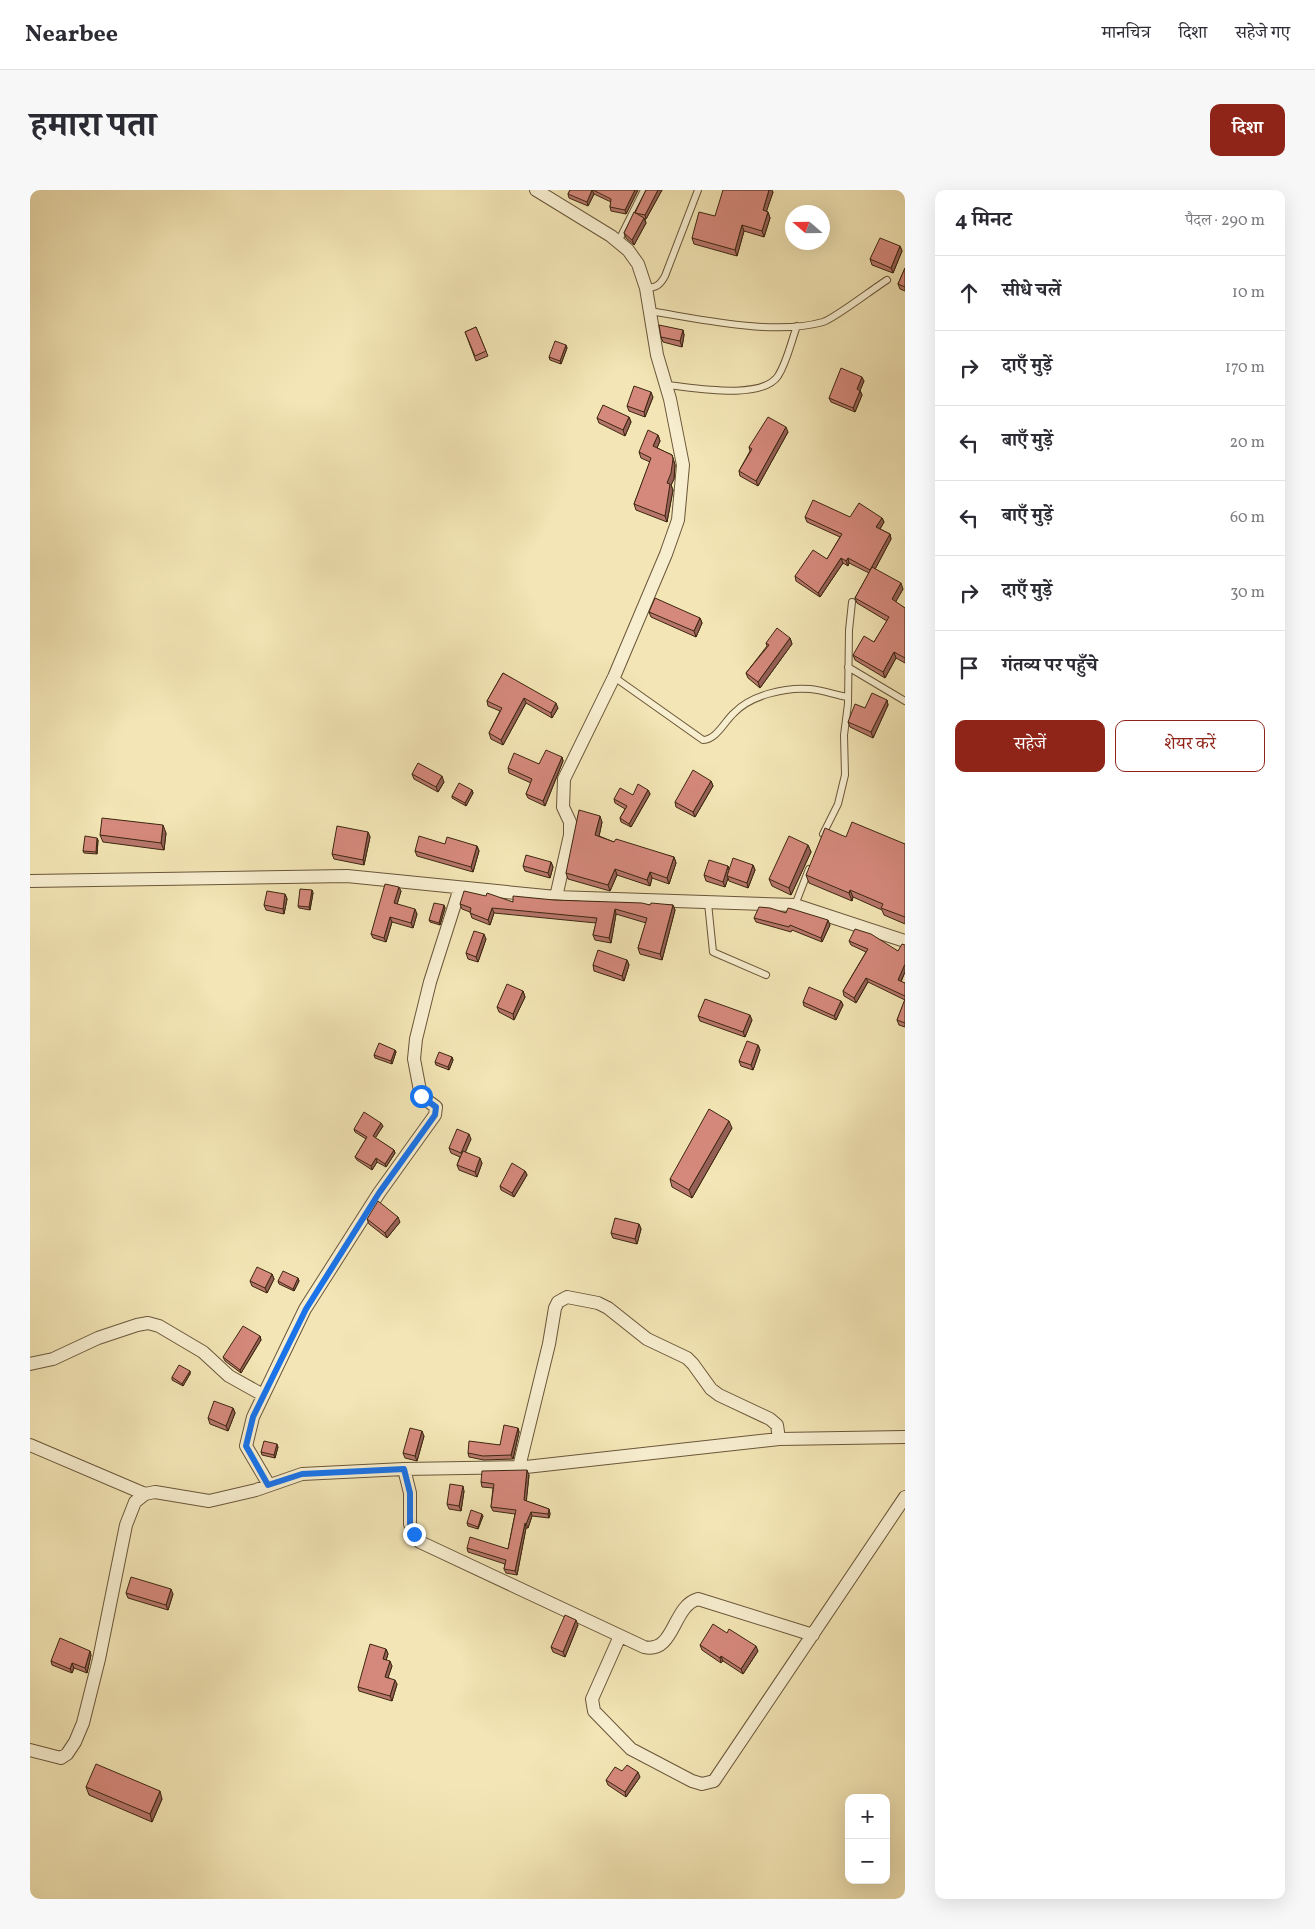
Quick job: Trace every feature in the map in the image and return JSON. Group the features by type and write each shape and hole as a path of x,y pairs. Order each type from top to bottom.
{"street":[{"path":"536,190 550,194 618,242 628,250 638,264 646,288 657,354 666,385 683,465 678,520 666,554 614,677 570,763 564,779 563,807 570,822 570,835 556,897"},
{"path":"30,881 347,876 556,897 795,905 905,941"},
{"path":"268,1485 246,1446 253,1417 306,1309 379,1193 435,1115 436,1107 424,1099 419,1091 414,1051 424,1003 460,888"},
{"path":"519,1467 549,1344 555,1308 558,1302 567,1297 598,1303 608,1308 647,1338 687,1358 715,1392 770,1419 777,1425 780,1439"},
{"path":"30,1364 53,1359 98,1338 148,1323 159,1326 203,1352 230,1376 263,1395"},
{"path":"30,1750 61,1758 67,1754 75,1742 83,1723 99,1659 126,1525 135,1502 145,1494 155,1492 208,1501 302,1474 404,1469 519,1467 780,1439 905,1437"},
{"path":"30,1445 145,1494"},
{"path":"404,1469 410,1493 410,1524 420,1542 644,1647 657,1648 662,1644 689,1603 698,1599 813,1635"},
{"path":"620,1636 596,1690 592,1706 594,1711 631,1749 692,1781 702,1784 714,1781 720,1776 905,1497"}],"lane":[{"path":"618,242 644,190"},
{"path":"646,288 654,288 661,283 698,190"},
{"path":"649,311 770,327 797,326 825,322 887,280"},
{"path":"666,385 731,391 756,388 769,383 777,377 797,326"},
{"path":"819,846 838,804 845,775 844,735 848,697 852,602"},
{"path":"848,668 905,701"},
{"path":"614,677 703,740 707,740 716,733 744,705 782,691 810,689 848,697"},
{"path":"795,905 812,863"},
{"path":"708,903 713,952 766,975"}],"building":[{"path":"570,190 592,190 587,202 568,194"},
{"path":"593,190 635,190 625,210 610,207 611,199"},
{"path":"646,190 658,190 645,215 635,213"},
{"path":"723,190 769,190 763,210 768,212 762,231 742,225 735,250 692,238 699,212 715,216"},
{"path":"634,212 644,218 632,240 624,233"},
{"path":"880,238 900,246 891,268 870,259"},
{"path":"905,268 905,287 898,284"},
{"path":"659,325 683,330 680,341 661,337"},
{"path":"476,327 486,351 475,356 465,332"},
{"path":"555,341 566,345 560,361 549,357"},
{"path":"841,368 862,377 857,389 860,391 853,408 829,398"},
{"path":"634,386 651,392 644,412 627,406"},
{"path":"603,405 629,417 623,430 597,418"},
{"path":"768,417 786,427 756,481 739,471 752,449 749,447"},
{"path":"648,430 658,435 653,446 672,455 673,459 667,483 670,484 665,516 634,504 651,458 639,452"},
{"path":"813,500 850,517 859,503 882,518 876,527 890,534 870,570 848,558 846,561 841,558 818,593 795,576 813,550 827,559 842,534 805,517"},
{"path":"872,567 901,583 892,599 905,608 905,658 894,652 883,672 853,655 864,636 874,642 889,617 855,598"},
{"path":"655,598 700,618 694,631 649,612"},
{"path":"777,628 790,638 758,682 746,673 769,645 766,643"},
{"path":"503,673 556,703 551,713 524,698 501,740 489,733 502,708 487,701"},
{"path":"872,693 887,700 871,732 848,722 855,704 865,708"},
{"path":"546,750 562,757 543,801 526,794 532,779 508,768 514,753 539,764"},
{"path":"418,763 442,776 436,787 412,774"},
{"path":"693,770 711,781 693,812 675,802"},
{"path":"459,783 472,790 465,803 452,796"},
{"path":"638,784 648,790 629,824 620,818 627,806 614,799 620,788 633,795"},
{"path":"579,810 600,816 595,835 614,842 616,839 674,857 667,878 650,872 647,880 615,869 608,885 566,873"},
{"path":"102,818 163,825 161,843 100,835"},
{"path":"852,822 905,844 905,917 881,908 883,904 850,890 849,893 806,875 825,828 846,837"},
{"path":"337,826 368,832 363,860 332,854"},
{"path":"85,836 97,838 96,852 83,851"},
{"path":"419,836 445,844 447,837 477,846 471,867 415,851"},
{"path":"789,836 808,845 789,888 769,879"},
{"path":"526,855 551,862 548,873 523,866"},
{"path":"733,858 753,865 747,883 727,876"},
{"path":"709,860 728,866 723,882 704,875"},
{"path":"385,884 399,887 394,903 415,909 411,923 390,917 384,938 371,934"},
{"path":"300,889 312,890 309,907 298,906"},
{"path":"267,891 285,894 283,909 264,905"},
{"path":"464,891 486,896 487,893 513,902 513,896 554,900 673,905 660,954 638,948 647,918 615,909 609,938 593,935 597,918 492,908 488,920 470,913 471,908 460,904"},
{"path":"434,903 444,905 439,923 429,920"},
{"path":"759,907 786,913 788,908 828,920 821,938 790,925 789,927 754,918"},
{"path":"855,929 871,934 898,951 902,944 905,945 905,964 898,980 905,983 905,996 866,978 854,998 843,991 868,949 849,941"},
{"path":"474,931 484,934 476,957 466,953"},
{"path":"598,950 627,960 622,976 593,965"},
{"path":"507,984 523,991 513,1014 497,1007"},
{"path":"809,987 841,1001 834,1016 803,1002"},
{"path":"705,999 750,1015 743,1032 698,1016"},
{"path":"905,999 905,1023 897,1020"},
{"path":"747,1041 758,1045 751,1065 739,1061"},
{"path":"379,1043 395,1050 391,1061 374,1055"},
{"path":"439,1052 452,1057 448,1067 435,1062"},
{"path":"709,1109 729,1121 689,1190 670,1179"},
{"path":"364,1112 381,1123 373,1136 394,1150 385,1164 376,1158 371,1166 355,1157 367,1137 354,1129"},
{"path":"457,1129 469,1134 461,1153 449,1148"},
{"path":"463,1151 480,1158 475,1172 457,1165"},
{"path":"512,1163 525,1171 512,1193 500,1186"},
{"path":"378,1201 398,1217 385,1233 367,1219"},
{"path":"615,1218 639,1224 635,1239 611,1233"},
{"path":"257,1267 272,1274 265,1288 250,1281"},
{"path":"283,1271 298,1278 293,1289 278,1281"},
{"path":"243,1326 260,1336 240,1370 223,1357"},
{"path":"179,1365 190,1371 182,1384 172,1377"},
{"path":"214,1401 233,1408 226,1426 208,1418"},
{"path":"504,1425 518,1428 511,1455 483,1456 468,1453 469,1441 500,1445"},
{"path":"410,1428 422,1431 415,1456 403,1453"},
{"path":"264,1441 277,1444 274,1455 261,1452"},
{"path":"527,1470 524,1500 549,1509 548,1514 531,1512 525,1523 515,1571 504,1569 506,1560 467,1548 470,1537 508,1549 516,1510 491,1507 494,1484 481,1482 482,1471"},
{"path":"450,1484 463,1486 459,1506 447,1504"},
{"path":"471,1510 482,1514 478,1527 467,1523"},
{"path":"131,1577 171,1589 166,1605 126,1593"},
{"path":"565,1615 576,1620 563,1652 551,1647"},
{"path":"713,1624 727,1633 729,1629 756,1646 741,1669 700,1645"},
{"path":"60,1638 90,1651 85,1668 72,1663 70,1669 51,1661"},
{"path":"370,1644 386,1649 383,1659 390,1661 385,1677 395,1680 390,1696 358,1687"},
{"path":"96,1764 160,1791 150,1814 86,1787"},
{"path":"627,1765 638,1772 625,1792 606,1780 615,1767 622,1771"}],"route":[{"path":"414,1534 410,1524 408,1508 410,1493 404,1469 302,1474 268,1485 246,1446 253,1417 273,1372 306,1309 379,1193 435,1115 436,1107 421,1096"}]}
